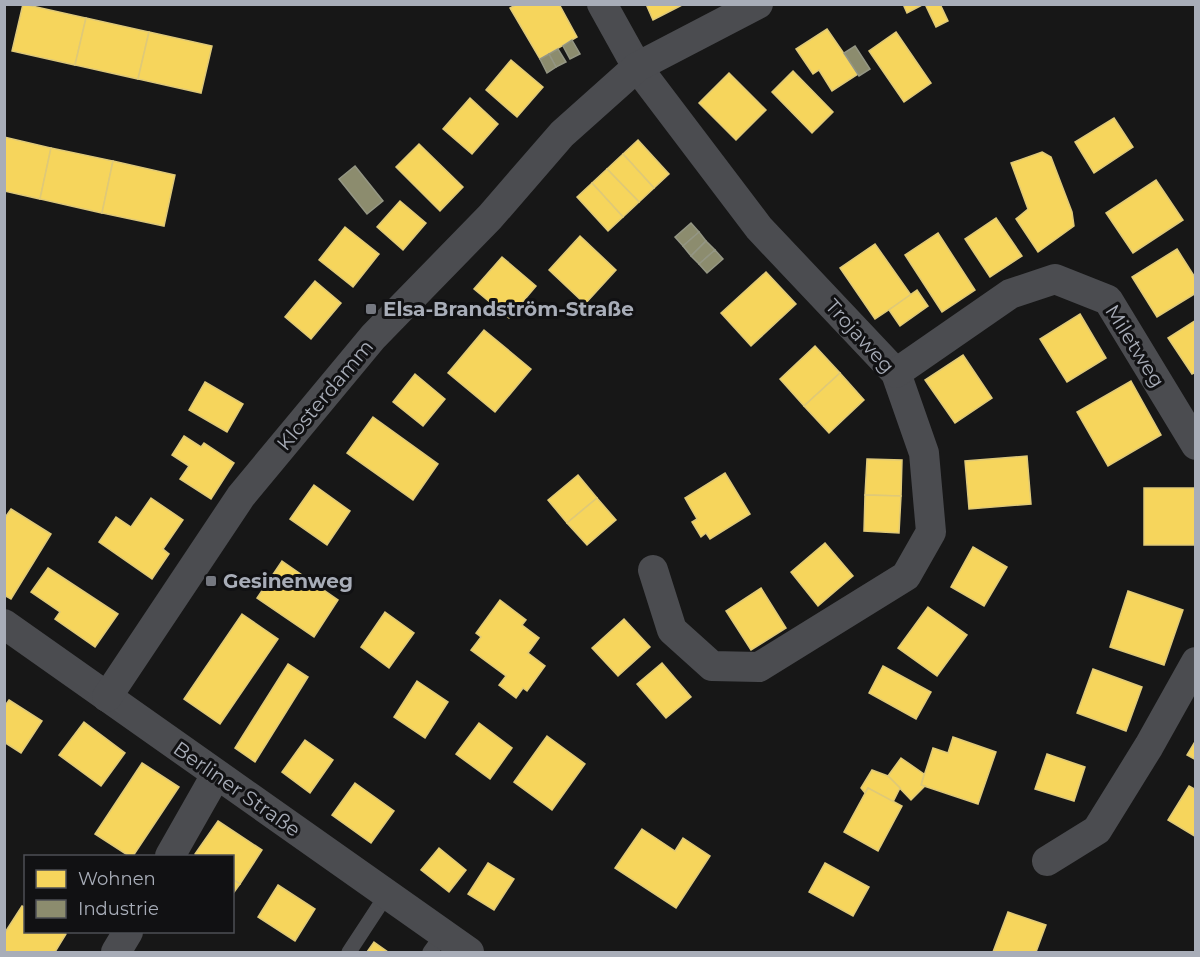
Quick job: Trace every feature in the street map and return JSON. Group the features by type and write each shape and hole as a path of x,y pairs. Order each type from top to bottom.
{"street":[{"path":"602,4 637,67"},
{"name":"Klosterdamm","path":"107,697 241,496 373,337 490,217 562,134 637,67 758,4"},
{"name":"Trojaweg","path":"637,67 759,228 896,373 924,453 931,532 906,576 759,667 712,666 672,630 653,570"},
{"name":"Miletweg","path":"896,373 1010,294 1055,279 1108,300 1196,445"},
{"name":"Berliner Straße","path":"4,624 387,894 437,943 469,952"},
{"path":"1047,861 1097,830 1149,746 1196,662"},
{"path":"171,855 216,775"},
{"path":"116,952 127,933"}],"lane":[{"path":"349,952 387,894"}],"building: Wohnen":[{"path":"23,4 86,18 75,65 12,51"},
{"path":"517,4 559,4 577,37 540,59 510,8"},
{"path":"646,4 684,4 653,20"},
{"path":"903,4 924,4 907,13"},
{"path":"925,4 940,4 948,21 936,27"},
{"path":"86,18 149,32 138,79 75,65"},
{"path":"827,29 858,74 832,91 819,70 813,74 796,49"},
{"path":"149,32 212,46 201,93 138,79"},
{"path":"896,32 931,83 904,102 869,51"},
{"path":"511,60 543,87 517,117 486,90"},
{"path":"793,71 833,112 812,133 772,92"},
{"path":"729,73 766,110 736,140 699,103"},
{"path":"470,98 498,124 472,154 443,129"},
{"path":"1114,118 1133,147 1094,173 1075,142"},
{"path":"4,137 51,148 40,199 4,191"},
{"path":"638,140 669,174 654,188 623,154"},
{"path":"419,144 463,187 440,211 396,167"},
{"path":"51,148 113,161 102,213 40,199"},
{"path":"1042,152 1051,157 1072,212 1074,226 1038,252 1016,219 1028,209 1011,163"},
{"path":"623,154 654,188 639,202 607,169"},
{"path":"113,161 175,175 164,226 102,213"},
{"path":"607,169 639,202 623,217 592,183"},
{"path":"1156,180 1183,220 1133,253 1106,213"},
{"path":"592,183 623,217 608,231 577,197"},
{"path":"400,201 426,223 403,250 377,227"},
{"path":"996,218 1022,256 990,277 965,239"},
{"path":"345,227 379,254 353,287 319,260"},
{"path":"938,233 975,290 942,312 905,255"},
{"path":"580,236 616,270 585,304 549,270"},
{"path":"875,244 911,295 875,319 840,268"},
{"path":"1177,249 1196,279 1196,293 1157,317 1132,277"},
{"path":"502,257 536,286 509,318 474,289"},
{"path":"766,272 796,304 751,346 721,313"},
{"path":"315,281 341,303 311,339 285,317"},
{"path":"917,290 928,306 900,326 889,310"},
{"path":"1080,314 1106,358 1067,382 1040,339"},
{"path":"1196,320 1196,372 1192,374 1168,338"},
{"path":"484,330 531,369 495,412 448,373"},
{"path":"815,346 840,373 804,406 780,379"},
{"path":"963,355 992,398 955,423 925,380"},
{"path":"840,373 864,400 829,433 804,406"},
{"path":"415,374 445,399 423,426 393,402"},
{"path":"1131,381 1161,435 1108,466 1077,412"},
{"path":"205,382 243,404 227,432 189,410"},
{"path":"373,417 438,464 413,500 347,453"},
{"path":"184,436 201,447 204,443 234,463 211,499 180,479 189,466 172,455"},
{"path":"1027,456 1031,504 969,509 965,461"},
{"path":"867,459 902,460 901,496 865,495"},
{"path":"725,473 750,514 710,539 706,533 701,537 692,522 697,519 685,498"},
{"path":"578,475 597,498 567,523 548,500"},
{"path":"314,485 350,511 327,545 290,519"},
{"path":"1144,488 1195,488 1195,545 1144,545"},
{"path":"865,495 901,496 899,533 864,531"},
{"path":"151,498 183,520 163,549 169,554 152,579 99,542 116,517 131,527"},
{"path":"597,498 616,520 587,545 567,523"},
{"path":"11,509 51,534 11,599 4,595 4,519"},
{"path":"825,543 853,576 818,606 791,572"},
{"path":"973,547 1007,567 984,606 951,587"},
{"path":"282,561 338,600 314,637 257,598"},
{"path":"48,568 118,614 95,647 55,619 60,612 31,592"},
{"path":"761,588 786,628 751,650 726,611"},
{"path":"1128,591 1183,610 1164,665 1110,647"},
{"path":"500,600 526,620 522,625 539,638 528,653 545,666 527,691 523,688 516,698 499,685 506,676 471,650 481,637 476,633"},
{"path":"928,607 967,635 937,676 898,648"},
{"path":"385,612 414,633 389,668 361,647"},
{"path":"242,614 278,639 220,724 184,699"},
{"path":"624,619 650,647 618,676 592,648"},
{"path":"662,663 691,697 666,718 637,684"},
{"path":"288,664 308,677 255,762 235,748"},
{"path":"883,666 931,692 916,719 869,693"},
{"path":"1093,669 1142,687 1126,731 1077,713"},
{"path":"417,681 448,702 425,738 394,717"},
{"path":"9,700 42,721 21,753 4,742 4,707"},
{"path":"84,722 125,753 101,786 59,755"},
{"path":"479,723 512,748 490,779 456,754"},
{"path":"547,736 585,764 552,810 514,782"},
{"path":"953,737 996,752 978,804 921,785 933,748 948,753"},
{"path":"305,740 333,760 310,793 282,772"},
{"path":"1196,740 1196,760 1187,755"},
{"path":"1047,754 1085,767 1074,801 1035,789"},
{"path":"901,758 924,774 921,785 925,786 911,800 888,776"},
{"path":"142,763 179,787 134,855 127,855 95,834"},
{"path":"872,770 888,776 900,788 893,802 868,788 865,793 861,788"},
{"path":"355,783 394,811 371,843 332,815"},
{"path":"1189,786 1196,790 1196,837 1168,820"},
{"path":"868,788 902,806 878,851 844,832"},
{"path":"218,821 262,850 240,884 234,880 234,855 195,854"},
{"path":"642,829 675,851 683,838 710,856 676,908 615,868"},
{"path":"439,848 466,870 449,892 421,870"},
{"path":"488,863 514,879 494,910 468,894"},
{"path":"825,863 869,887 853,916 809,892"},
{"path":"234,880 240,884 234,892"},
{"path":"278,885 315,909 295,941 258,917"},
{"path":"22,906 24,907 24,933 66,934 55,952 4,952 4,934"},
{"path":"1008,912 1046,925 1036,952 993,952"},
{"path":"374,942 388,952 367,952"}],"building: Industrie":[{"path":"572,40 580,54 570,59 563,46"},
{"path":"855,46 870,69 859,76 844,53"},
{"path":"558,49 566,62 556,67 549,54"},
{"path":"549,54 556,67 547,73 540,59"},
{"path":"355,166 383,201 367,214 339,179"},
{"path":"691,223 699,232 683,246 675,237"},
{"path":"699,232 706,241 691,256 683,246"},
{"path":"706,241 715,250 699,264 691,256"},
{"path":"715,250 723,259 707,273 699,264"}],"place":[{"name":"Elsa-Brandström-Straße","path":"371,309"},
{"name":"Gesinenweg","path":"211,581"}]}
